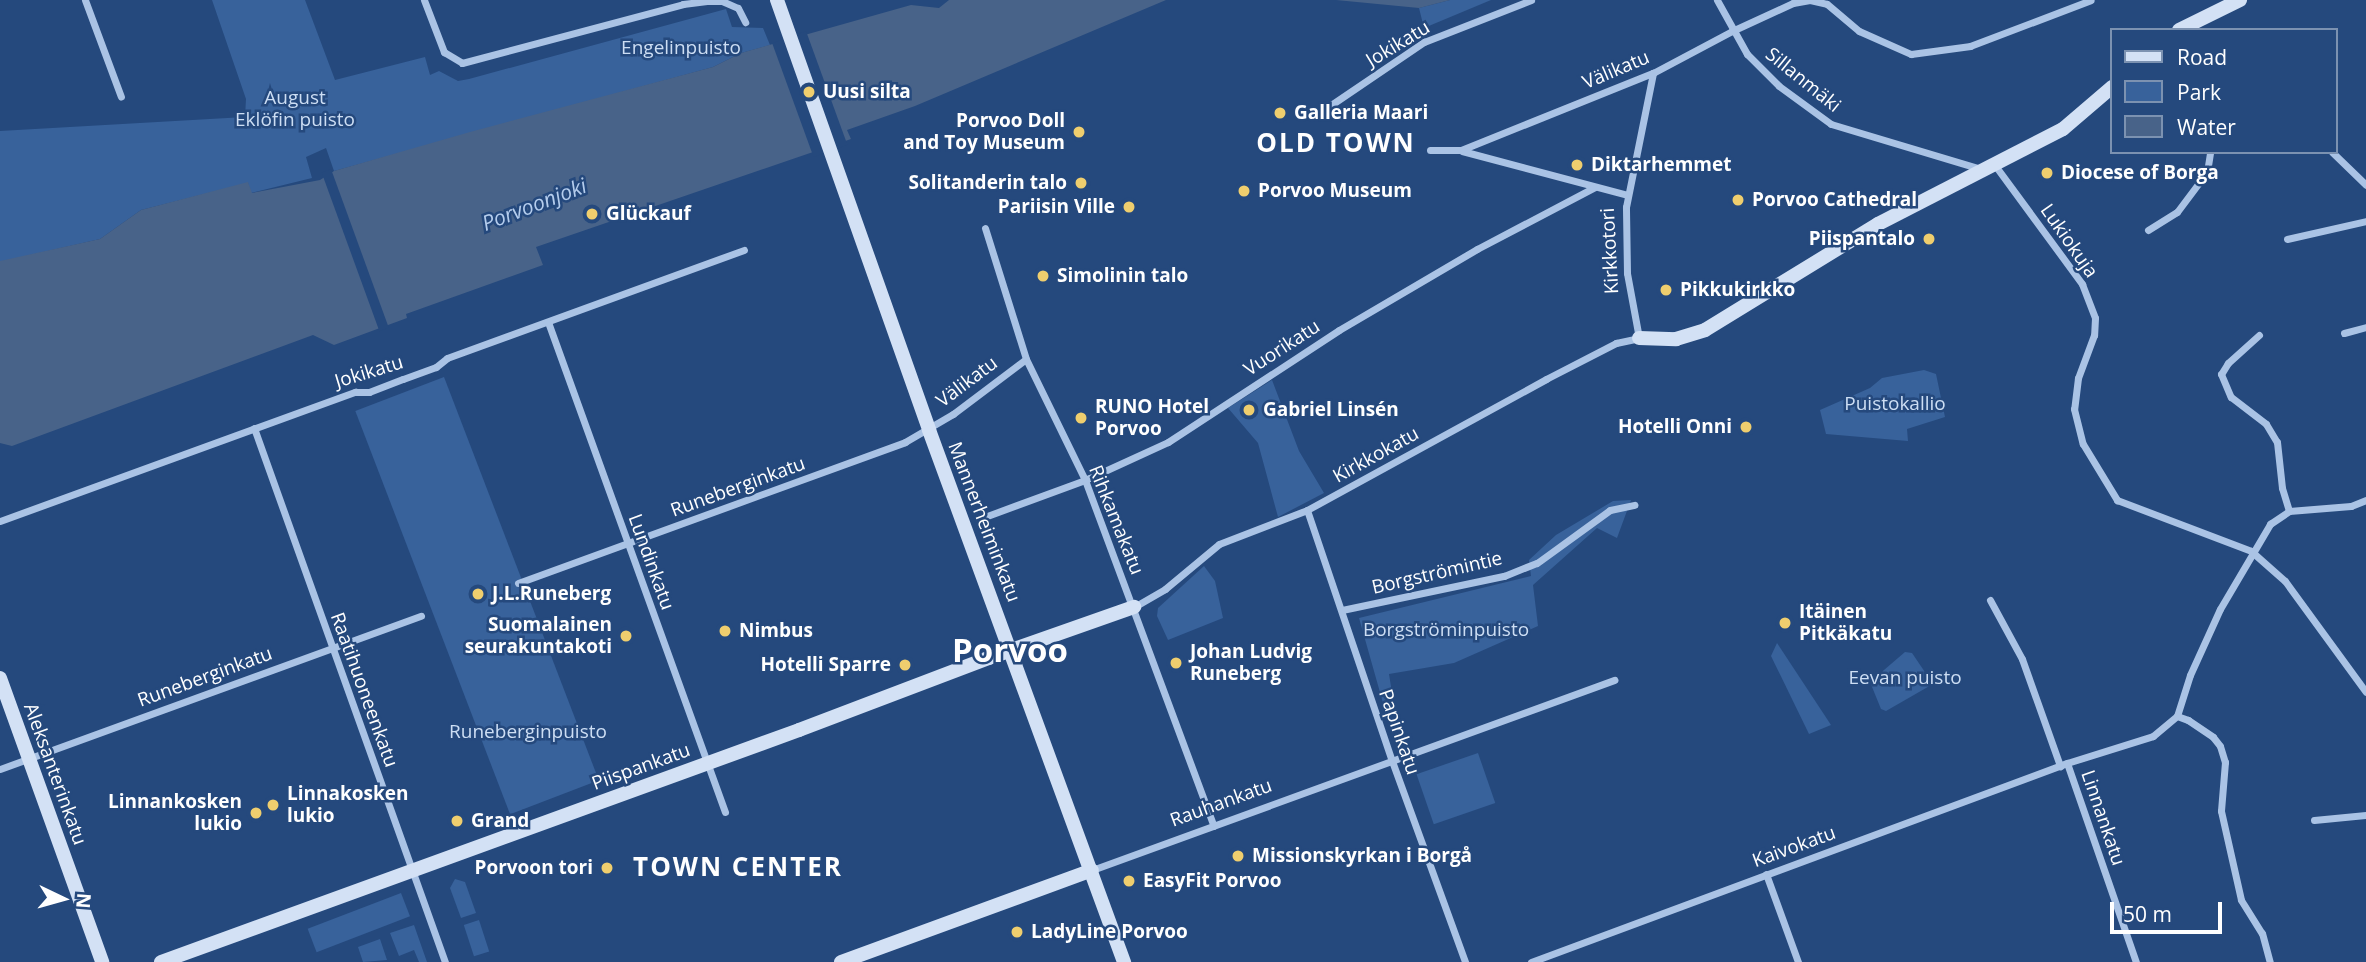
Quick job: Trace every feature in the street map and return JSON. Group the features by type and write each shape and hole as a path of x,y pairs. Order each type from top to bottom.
{"main road":[{"name":"Mannerheiminkatu","path":"777,0 929,430 1124,962"},
{"path":"2183,28 2240,0"},
{"path":"1639,338 1676,340 1705,330 1878,224 2063,128 2110,89"},
{"name":"Piispankatu","path":"161,962 1134,607"},
{"name":"Aleksanterinkatu","path":"0,678 102,962"},
{"name":"Rauhankatu","path":"841,962 1092,870"}],"street":[{"path":"85,0 121,97"},
{"path":"424,0 444,52 462,63 707,1 722,1 738,8 745,22"},
{"name":"Jokikatu","path":"1325,109 1424,42 1531,0"},
{"name":"Sillanmäki","path":"1717,0 1747,54 1779,86 1831,124 1987,167"},
{"name":"Välikatu","path":"1430,150 1461,150 1653,73 1732,31 1793,3 1810,0 1827,4 1859,31 1911,54 1970,46 2091,0"},
{"name":"Kirkkotori","path":"1639,338 1627,273 1627,195 1653,73"},
{"path":"1461,150 1627,195"},
{"path":"2148,230 2177,212 2207,172 2210,154"},
{"path":"2334,154 2366,185"},
{"name":"Lukiokuja","path":"1987,167 2082,284 2095,318 2094,335 2078,378 2074,409 2083,444 2117,500 2251,551"},
{"name":"Vuorikatu","path":"979,519 1085,480 1168,442 1339,330 1477,249 1595,187"},
{"path":"2287,239 2366,221"},
{"name":"Rihkamakatu","path":"985,229 1026,359 1085,480 1214,826"},
{"name":"Jokikatu","path":"0,521 355,392 369,392 391,384 436,367 447,358 744,250"},
{"name":"Lundinkatu","path":"548,322 725,812"},
{"path":"2344,333 2366,327"},
{"path":"2259,335 2228,363 2221,374 2231,397 2266,424 2277,442 2282,488 2289,511"},
{"name":"Kirkkokatu","path":"1134,607 1165,589 1219,544 1307,510 1546,379 1616,343 1639,338"},
{"name":"Välikatu","path":"929,430 1026,359"},
{"name":"Raatihuoneenkatu","path":"254,428 445,962"},
{"name":"Runeberginkatu","path":"518,583 905,442 929,430"},
{"path":"2270,962 2262,933 2241,900 2221,811 2225,762 2220,746 2213,737 2177,716 2190,675 2251,551 2270,524 2289,511 2351,506 2366,500"},
{"name":"Borgströmintie","path":"1342,610 1504,576 1537,563 1610,510 1634,505"},
{"name":"Papinkatu","path":"1307,510 1392,761 1465,962"},
{"path":"2251,551 2285,581 2366,692"},
{"name":"Linnankatu","path":"1990,600 2022,659 2136,962"},
{"name":"Runeberginkatu","path":"0,769 421,616"},
{"name":"Rauhankatu","path":"1092,870 1614,680"},
{"name":"Kaivokatu","path":"1531,962 2064,765 2153,736 2177,716"},
{"path":"2314,820 2366,815"},
{"path":"1766,874 1798,962"}],"green space":[{"path":"212,0 305,0 335,80 425,57 430,75 439,71 458,81 726,9 732,27 763,28 770,45 741,53 713,67 334,171 326,148 306,157 312,178 251,193 248,183 141,210 100,239 0,262 0,131 245,117 246,99"},
{"path":"1450,0 1491,0 1424,28 1419,8"},
{"name":"Puistokallio","path":"1924,370 1936,374 1945,417 1907,429 1908,441 1826,434 1820,410 1870,388 1882,378"},
{"name":"Runeberginpuisto","path":"444,377 599,780 510,814 355,411"},
{"path":"1272,380 1299,451 1324,493 1278,517 1258,443 1228,408"},
{"name":"Borgströminpuisto","path":"1631,500 1617,538 1597,528 1533,585 1538,626 1454,663 1389,674 1393,699 1383,703 1359,618 1531,576 1529,560 1556,535 1613,501"},
{"path":"1204,566 1215,581 1223,618 1168,640 1157,616 1158,608"},
{"path":"1777,643 1831,725 1809,734 1771,656"},
{"name":"Eevan puisto","path":"1905,652 1912,653 1933,684 1886,711 1881,709 1870,682"},
{"path":"1478,753 1495,803 1434,824 1417,774"},
{"path":"455,879 465,882 476,913 461,918 450,888"},
{"path":"401,893 410,916 317,952 308,929"},
{"path":"479,920 489,951 474,956 464,925"},
{"path":"414,925 427,962 419,962 414,950 399,956 390,933"},
{"path":"380,939 387,960 363,962 358,947"}],"water":[{"name":"Porvoonjoki","path":"949,0 1166,0 915,106 847,130 851,139 536,247 543,265 406,314 407,318 334,345 313,335 12,446 0,443 0,261 100,239 141,210 248,182 252,193 320,180 334,171 713,67 741,53 911,5 939,8"},
{"path":"1336,0 1450,0 1419,8"}],"pier":[{"path":"806,31 847,145 814,157 772,43"},
{"path":"331,169 389,328 379,331 322,172"}],"place":[{"name":"Uusi silta","path":"809,92"},
{"name":"Galleria Maari","path":"1280,113"},
{"name":"Porvoo Doll and Toy Museum","path":"1079,132"},
{"name":"Diktarhemmet","path":"1577,165"},
{"name":"Diocese of Borga","path":"2047,173"},
{"name":"Solitanderin talo","path":"1081,183"},
{"name":"Porvoo Museum","path":"1244,191"},
{"name":"Porvoo Cathedral","path":"1738,200"},
{"name":"Pariisin Ville","path":"1129,207"},
{"name":"Glückauf","path":"592,214"},
{"name":"Piispantalo","path":"1929,239"},
{"name":"Simolinin talo","path":"1043,276"},
{"name":"Pikkukirkko","path":"1666,290"},
{"name":"Gabriel Linsén","path":"1249,410"},
{"name":"RUNO Hotel Porvoo","path":"1081,418"},
{"name":"Hotelli Onni","path":"1746,427"},
{"name":"J.L.Runeberg","path":"478,594"},
{"name":"Itäinen Pitkäkatu","path":"1785,623"},
{"name":"Nimbus","path":"725,631"},
{"name":"Suomalainen seurakuntakoti","path":"626,636"},
{"name":"Johan Ludvig Runeberg","path":"1176,663"},
{"name":"Hotelli Sparre","path":"905,665"},
{"name":"Linnakosken lukio","path":"273,805"},
{"name":"Linnankosken lukio","path":"256,813"},
{"name":"Grand","path":"457,821"},
{"name":"Missionskyrkan i Borgå","path":"1238,856"},
{"name":"Porvoon tori","path":"607,868"},
{"name":"EasyFit Porvoo","path":"1129,881"},
{"name":"LadyLine Porvoo","path":"1017,932"}],"district":[{"name":"OLD TOWN","path":"1336,143"},
{"name":"Porvoo","path":"1010,650"},
{"name":"TOWN CENTER","path":"738,867"}],"park label":[{"name":"Engelinpuisto","path":"681,48"},
{"name":"August Eklöfin puisto","path":"295,109"}]}
